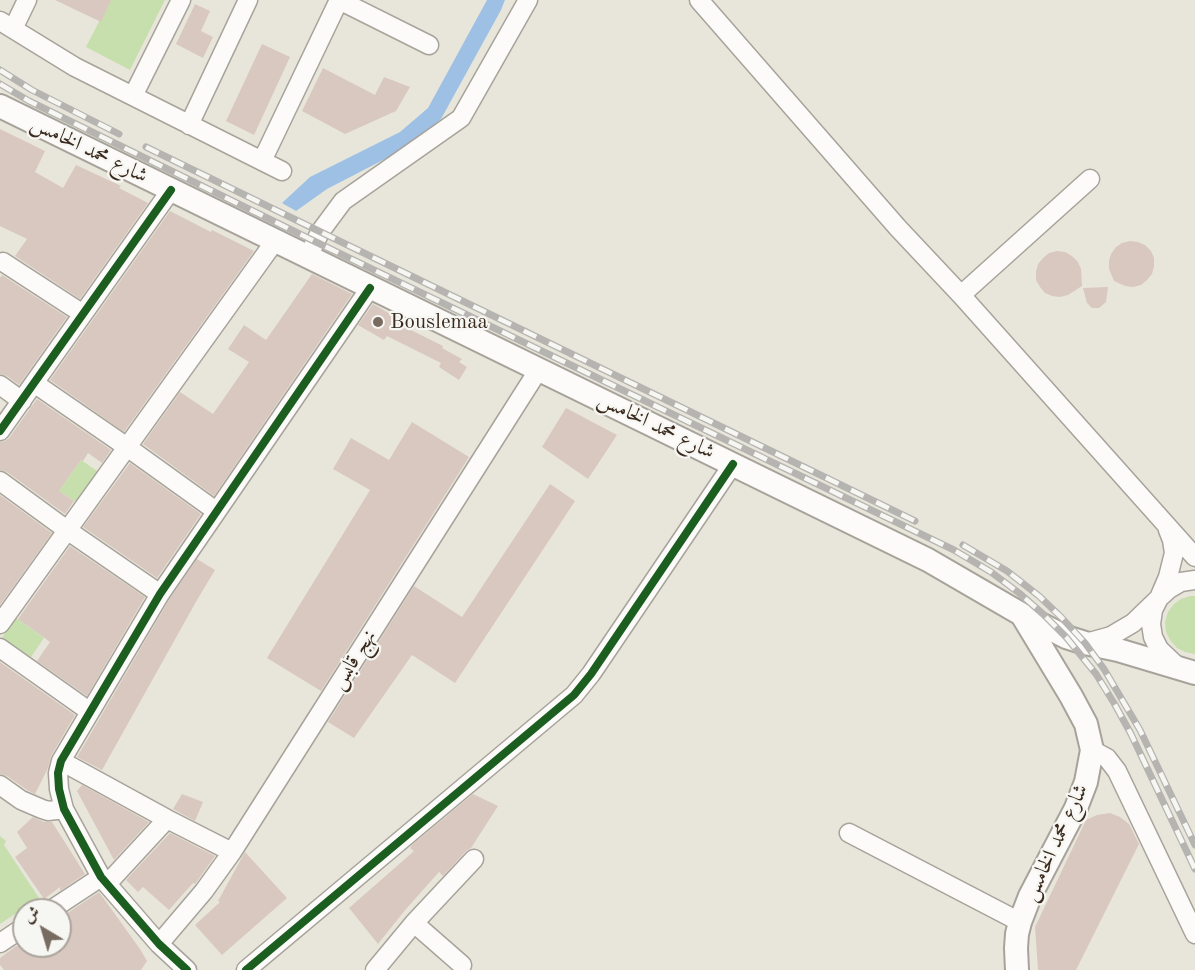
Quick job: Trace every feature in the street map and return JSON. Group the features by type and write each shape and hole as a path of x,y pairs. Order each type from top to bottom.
{"main road":[{"name":"شارع محمد الخامس","path":"0,106 928,560 1021,614 1086,724 1092,750 1086,782 1076,808 1030,896 1020,922 1016,948 1017,970"},
{"path":"1021,614 1066,637 1190,670"}],"street":[{"path":"27,0 6,25 75,67 282,171"},
{"path":"133,96 181,0"},
{"path":"189,125 248,0"},
{"path":"262,161 339,0 429,45"},
{"path":"308,257 320,232 343,201 461,118 528,0"},
{"path":"699,0 898,228 961,295 1195,557"},
{"path":"961,295 1090,179"},
{"path":"0,432 171,190"},
{"path":"0,624 275,241"},
{"path":"3,262 83,314"},
{"path":"187,970 159,944 104,880 64,809 58,773 61,761 160,594 370,288"},
{"name":"نهج قابس","path":"159,944 204,891 232,852 539,369"},
{"path":"34,383 216,511"},
{"path":"0,385 22,401"},
{"path":"246,970 574,694 591,674 733,464"},
{"path":"0,481 160,594"},
{"path":"1164,522 1172,540 1174,553 1168,577 1153,610 1151,624 1153,637 1159,649 1190,670"},
{"path":"1085,643 1111,636 1133,623 1169,588 1181,582 1195,580"},
{"path":"0,648 89,711"},
{"path":"1092,750 1107,758 1116,771 1195,934"},
{"path":"61,761 232,852"},
{"path":"0,785 21,800 42,809 48,811 64,809"},
{"path":"72,898 104,880 167,819"},
{"path":"849,832 1020,922"},
{"path":"375,970 414,923 474,859"},
{"path":"414,923 462,965"}],"green space":[{"path":"110,0 165,0 130,70 86,47"},
{"path":"81,460 100,473 79,504 59,491"},
{"path":"1195,596 1195,654 1177,648 1166,632 1165,622 1174,604"},
{"path":"15,617 44,638 31,657 2,638"},
{"path":"0,836 6,841 4,845 39,898 12,898 12,916 0,924"}],"water":[{"path":"487,0 505,0 441,119 410,146 327,189 296,211 282,203 310,177 400,132 428,108"}],"building":[{"path":"55,0 111,0 101,22"},
{"path":"195,4 210,11 201,31 213,37 203,58 176,44"},
{"path":"262,44 290,57 254,135 226,121"},
{"path":"323,68 375,95 384,77 410,87 396,111 345,134 302,111"},
{"path":"0,129 45,151 35,172 63,188 76,165 121,186 119,188 148,203 80,299 15,256 27,239 0,226"},
{"path":"170,211 254,251 124,432 50,380"},
{"path":"1130,241 1145,245 1154,258 1152,274 1141,285 1133,287 1114,281 1109,269 1111,254 1116,247"},
{"path":"1057,251 1072,256 1081,269 1082,286 1060,297 1045,293 1036,280 1038,264 1049,253"},
{"path":"312,274 352,294 214,496 143,444 180,392 213,414 249,362 228,349 244,325 266,340"},
{"path":"2,275 67,317 19,385 0,374 0,278"},
{"path":"1108,287 1106,302 1099,308 1092,308 1087,303 1083,288"},
{"path":"373,304 397,318 395,322 443,346 442,348 462,359 459,362 467,367 459,380 439,367 441,363 387,336 384,340 358,325"},
{"path":"37,399 111,450 102,463 88,453 73,471 59,491 74,501 65,514 7,472 0,470 0,442 9,438"},
{"path":"566,408 617,435 588,479 542,447"},
{"path":"412,422 469,457 321,691 267,658 370,490 333,469 351,438 389,460"},
{"path":"130,463 201,514 157,578 83,527"},
{"path":"550,484 575,501 455,683 412,655 354,738 328,722 414,586 462,617"},
{"path":"0,495 52,533 0,605"},
{"path":"70,546 145,597 87,696 37,661 50,642 18,619"},
{"path":"197,559 215,570 102,770 77,757 169,600"},
{"path":"0,662 75,715 51,756 48,768 35,794 0,774"},
{"path":"82,785 149,822 114,860 77,791"},
{"path":"182,794 203,802 195,821 173,809"},
{"path":"473,794 498,806 471,848 443,876 439,872 378,944 349,908 414,851 410,848 412,845"},
{"path":"1110,813 1129,824 1139,844 1076,970 1038,970 1035,927 1086,820"},
{"path":"33,817 44,822 52,822 85,874 60,891 60,887 43,898 15,857 27,848 17,832"},
{"path":"170,833 215,856 195,884 193,883 169,910 143,887 138,892 126,880"},
{"path":"245,852 287,898 222,955 195,925 220,902 218,901"},
{"path":"99,892 147,961 141,970 4,970 0,965 0,958 12,949 12,958 72,958 72,910"}],"railway":[{"path":"0,70 32,90 119,134"},
{"path":"0,84 29,101 316,242 954,550 991,572 1043,614 1066,637 1096,674 1131,734 1195,869"},
{"path":"146,147 915,521"},
{"path":"963,545 1007,571 1039,596 1085,643 1104,669 1140,730 1195,845"}],"cycle path":[{"path":"0,431 171,190"},
{"path":"187,970 159,944 101,877 64,809 59,789 58,773 61,761 160,594 370,288"},
{"path":"246,970 574,695 591,674 733,464"}],"place":[{"name":"Bouslemaa","path":"378,322"}]}
